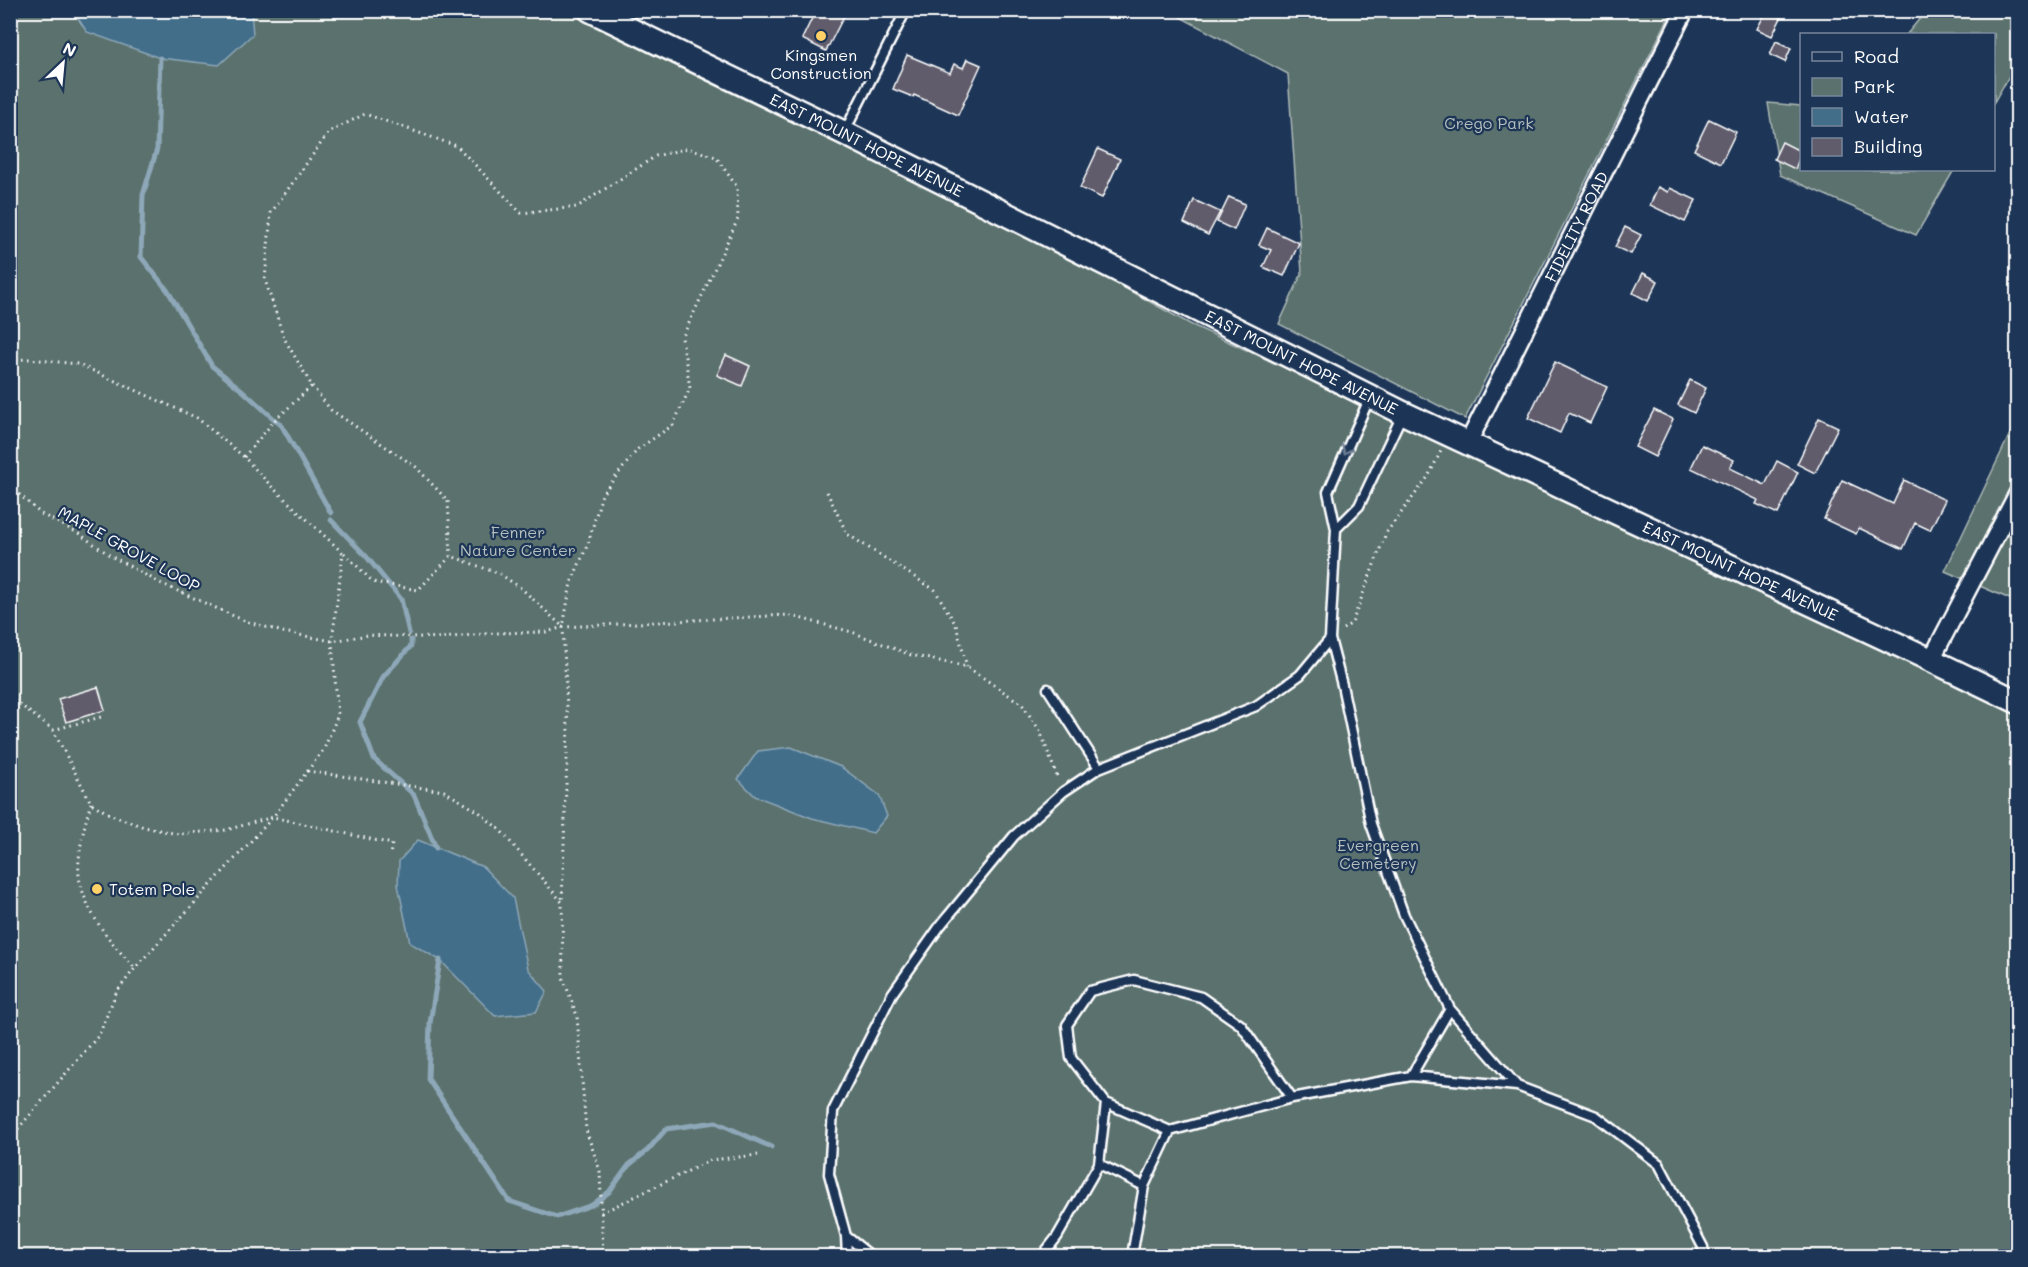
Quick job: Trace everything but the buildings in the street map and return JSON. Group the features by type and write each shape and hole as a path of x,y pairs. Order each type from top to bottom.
{"street":[{"name":"EAST MOUNT HOPE AVENUE","path":"590,10 844,133 1403,413 2018,702"},
{"name":"FIDELITY ROAD","path":"1468,443 1685,10"},
{"path":"1931,660 2018,493"}],"lane":[{"path":"844,133 906,10"},
{"path":"1370,397 1328,492 1336,529 1330,639 1371,824 1404,915 1450,1009 1517,1086"},
{"path":"1336,529 1359,506 1403,413"},
{"path":"847,1257 846,1236 829,1174 833,1112 892,994 940,926 1014,836 1063,792 1099,768 1256,706 1300,675 1330,639"},
{"path":"1048,688 1099,768"},
{"path":"1292,1098 1241,1025 1201,997 1134,981 1090,991 1067,1025 1071,1058 1106,1103 1170,1131 1292,1098 1411,1076 1517,1086 1596,1116 1659,1164 1703,1247 1704,1257"},
{"path":"1411,1076 1450,1009"},
{"path":"1042,1257 1057,1237 1099,1164 1106,1103"},
{"path":"1132,1257 1144,1186 1170,1131"},
{"path":"1099,1164 1144,1186"},
{"path":"846,1236 871,1257"}],"path":[{"path":"10,360 29,359 78,364 197,418 244,457 273,488 373,582 418,590 451,556 448,501 416,467 331,410 312,386 284,338 265,280 271,213 329,132 365,114 457,146 521,213 577,207 656,156 688,148 716,157 737,187 738,219 682,338 690,388 673,425 638,449 602,494 588,544 571,583 563,627 568,728 562,902 563,977 577,1016 586,1130 600,1171 603,1257"},
{"path":"244,457 275,420 312,386"},
{"path":"1330,639 1352,623 1386,533 1428,477 1441,451"},
{"name":"MAPLE GROVE LOOP","path":"10,486 41,514 78,533 111,556 160,583 245,621 283,632 332,641 368,636 441,638 495,633 547,632 563,627 788,615 852,632 911,655 967,667"},
{"path":"827,492 846,534 935,590 956,625 967,667 1022,705 1040,732 1063,792"},
{"path":"10,1138 99,1035 116,993 135,968 273,818 324,749 338,715 332,641 344,553"},
{"path":"451,556 500,574 522,589 563,627"},
{"path":"10,697 53,730 92,803 111,814 144,827 178,834 226,830 273,818 392,844 390,854"},
{"path":"53,730 101,717"},
{"path":"307,771 444,791 478,812 501,831 562,902"},
{"path":"92,803 83,841 80,881 95,919 112,945 135,968"},
{"path":"601,1213 711,1160 758,1155"}],"green space":[{"path":"10,11 589,11 844,133 1190,324 2017,707 2017,1256 11,1256"},
{"name":"Crego Park","path":"1169,11 1672,11 1465,419 1279,324 1302,273 1288,74"},
{"path":"1926,11 2017,11 2017,82 2009,76 1995,100 1995,33 1908,33"},
{"path":"1768,103 1800,106 1800,171 1953,171 1916,235 1780,175"},
{"path":"2017,419 2017,602 1945,571"}],"water":[{"path":"73,11 251,11 253,34 219,65 160,58 87,32"},
{"path":"791,747 841,767 879,795 887,816 873,833 812,818 755,796 738,779 758,751"},
{"path":"418,840 483,867 513,898 528,969 547,991 536,1012 495,1016 440,960 410,943 398,885 399,861"}],"waterway":[{"path":"160,58 157,149 143,195 141,257 168,291 212,366 282,426 331,513"},
{"path":"331,520 366,556 401,599 409,633"},
{"path":"411,640 411,646 383,677 360,722 374,759 414,795 436,848"},
{"path":"440,960 430,1023 428,1079 509,1201 557,1217 592,1205 609,1192 629,1165 648,1150 666,1129 716,1122 771,1147"}],"place":[{"name":"Kingsmen Construction","path":"821,36"},
{"name":"Totem Pole","path":"97,889"}],"park label":[{"name":"Fenner Nature Center","path":"518,541"},
{"name":"Evergreen Cemetery","path":"1378,854"}]}
